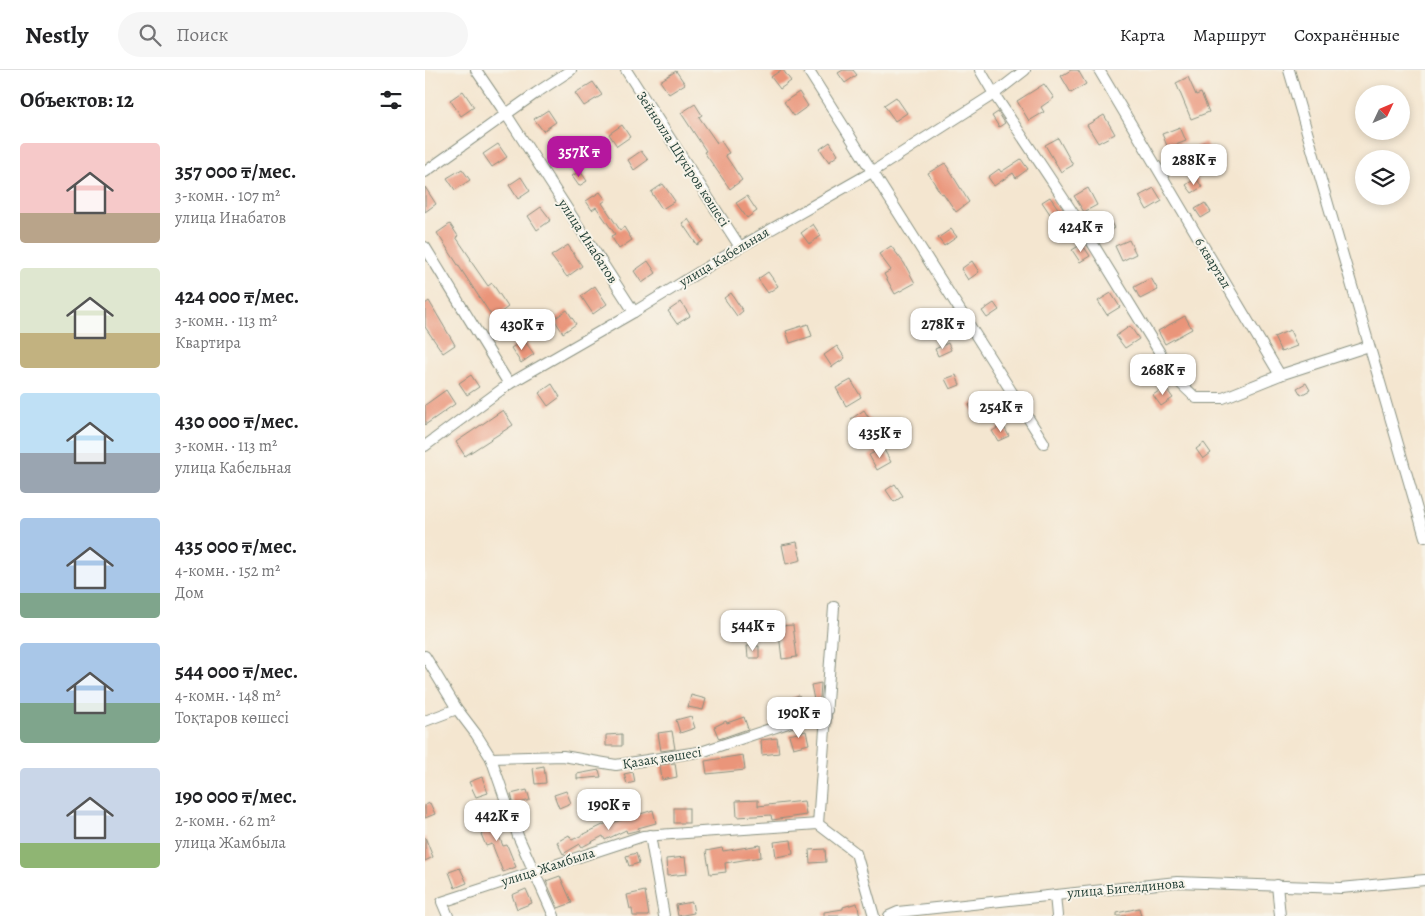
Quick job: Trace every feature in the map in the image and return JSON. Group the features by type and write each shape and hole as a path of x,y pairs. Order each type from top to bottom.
{"street":[{"name":"улица Инабатов","path":"476,70 634,312"},
{"path":"425,172 571,70"},
{"name":"Зейнолла Шүкіров көшесі","path":"625,70 740,247"},
{"path":"808,70 1043,442"},
{"path":"980,70 1085,231 1176,378 1197,398 1223,398 1280,374 1369,346"},
{"name":"улица Кабельная","path":"425,446 509,384 634,312 740,247 872,172 994,94 1025,70"},
{"name":"6 квартал","path":"1099,70 1280,374"},
{"path":"1289,70 1425,537"},
{"path":"425,247 509,384"},
{"path":"834,607 818,824 856,852 874,916"},
{"path":"425,656 457,709 491,758 518,836 554,916"},
{"path":"425,721 457,709"},
{"name":"Қазақ көшесі","path":"491,758 563,756 616,766 704,752 827,710"},
{"name":"улица Жамбыла","path":"448,916 442,902 643,836 818,824"},
{"path":"650,835 664,916"},
{"name":"улица Бигелдинова","path":"889,916 898,912 1177,882 1341,888 1425,880"},
{"path":"1277,885 1281,916"},
{"path":"1055,895 1057,916"}],"building":[{"path":"781,70 791,81 780,89 771,77"},
{"path":"843,70 853,70 857,75 845,83 838,73"},
{"path":"1071,70 1078,70 1086,84 1071,93 1061,76"},
{"path":"676,71 685,84 669,94 660,81"},
{"path":"1188,77 1196,95 1201,93 1209,112 1191,119 1176,83"},
{"path":"593,82 602,95 584,106 575,93"},
{"path":"1044,84 1054,98 1041,107 1044,112 1029,121 1017,101"},
{"path":"463,91 474,107 461,116 450,100"},
{"path":"799,92 808,106 794,116 784,102"},
{"path":"896,97 907,113 895,121 884,105"},
{"path":"695,104 702,115 699,117 717,143 721,141 729,153 725,155 742,180 730,189 704,152 706,151 681,113"},
{"path":"548,110 556,122 543,131 534,119"},
{"path":"998,112 1005,123 999,127 992,116"},
{"path":"1104,115 1115,134 1098,143 1087,125"},
{"path":"622,125 630,137 617,146 609,134"},
{"path":"1180,127 1186,141 1168,148 1162,134"},
{"path":"1058,138 1073,165 1061,172 1045,145"},
{"path":"565,141 573,153 562,161 553,149"},
{"path":"830,142 838,155 829,162 820,149"},
{"path":"1205,142 1209,149 1193,156 1189,149"},
{"path":"498,144 507,157 492,167 483,154"},
{"path":"641,151 648,160 634,170 628,160"},
{"path":"1021,159 1028,169 1016,178 1013,173 994,186 988,177 999,169 1001,172"},
{"path":"945,163 969,202 956,212 943,193 941,194 928,173"},
{"path":"462,169 470,180 455,190 447,178"},
{"path":"580,171 587,181 579,186 572,176"},
{"path":"521,177 530,191 518,199 509,185"},
{"path":"1196,178 1202,187 1192,193 1186,185"},
{"path":"663,184 675,201 662,209 651,192"},
{"path":"425,187 436,204 425,212"},
{"path":"1088,188 1097,205 1084,212 1074,196"},
{"path":"1154,188 1162,201 1147,210 1139,196"},
{"path":"600,192 606,200 602,203 620,230 624,227 632,240 619,249 611,236 615,234 596,207 592,210 586,201"},
{"path":"747,196 757,211 747,218 736,203"},
{"path":"1050,197 1062,214 1054,220 1042,202"},
{"path":"1205,203 1211,212 1201,218 1195,209"},
{"path":"541,207 551,220 537,230 528,216"},
{"path":"688,219 703,241 697,245 682,223"},
{"path":"1109,219 1114,228 1105,234 1099,226"},
{"path":"450,224 470,260 488,286 492,283 508,307 493,318 437,233"},
{"path":"813,224 821,236 809,244 801,233"},
{"path":"951,229 957,237 944,246 938,238"},
{"path":"1129,240 1136,254 1122,261 1115,246"},
{"path":"1082,244 1090,256 1080,262 1072,250"},
{"path":"568,245 582,266 567,277 551,256"},
{"path":"891,246 904,263 915,283 895,294 884,274 891,270 879,254"},
{"path":"648,261 656,273 642,283 634,271"},
{"path":"972,261 979,272 968,280 961,269"},
{"path":"768,272 778,286 768,293 758,279"},
{"path":"1151,278 1158,290 1140,299 1134,287"},
{"path":"595,286 607,304 593,314 581,296"},
{"path":"731,293 743,311 737,316 724,298"},
{"path":"1111,293 1120,307 1107,315 1098,301"},
{"path":"429,301 455,345 443,353 425,327 425,304"},
{"path":"681,302 690,316 677,324 668,311"},
{"path":"994,303 999,310 987,318 982,311"},
{"path":"567,310 576,324 563,333 554,319"},
{"path":"1185,316 1192,329 1165,344 1158,331"},
{"path":"808,324 812,336 790,343 786,331"},
{"path":"1130,326 1139,339 1125,348 1116,336"},
{"path":"1290,330 1297,346 1281,352 1274,337"},
{"path":"524,340 534,354 521,363 511,348"},
{"path":"948,343 951,350 938,356 935,349"},
{"path":"837,346 845,358 832,367 824,355"},
{"path":"471,375 479,387 467,395 459,383"},
{"path":"956,375 960,385 950,389 945,379"},
{"path":"851,380 861,397 846,406 836,388"},
{"path":"1306,383 1310,390 1301,395 1297,388"},
{"path":"552,384 560,397 548,406 539,393"},
{"path":"1165,387 1173,398 1161,406 1153,395"},
{"path":"446,390 455,404 425,425 425,405"},
{"path":"984,396 993,411 978,420 969,405"},
{"path":"503,410 513,425 465,456 456,442"},
{"path":"864,410 872,423 860,431 851,419"},
{"path":"1003,425 1009,436 998,441 992,431"},
{"path":"1204,443 1211,453 1203,459 1196,449"},
{"path":"883,448 891,462 877,470 869,455"},
{"path":"895,484 903,496 894,502 886,490"},
{"path":"797,542 801,560 786,564 782,545"},
{"path":"793,625 797,657 782,659 778,626"},
{"path":"747,646 759,646 759,658 748,658"},
{"path":"821,683 820,698 814,700 811,685"},
{"path":"691,695 706,699 703,710 688,707"},
{"path":"799,695 804,709 794,712 789,699"},
{"path":"691,716 695,728 680,733 676,720"},
{"path":"744,717 748,729 719,739 714,727 726,721 727,723"},
{"path":"672,731 675,749 661,751 658,733"},
{"path":"806,731 809,744 793,748 789,735"},
{"path":"622,734 622,746 606,746 606,735"},
{"path":"777,738 779,753 762,755 761,740"},
{"path":"743,755 745,770 707,774 705,761"},
{"path":"675,763 677,777 662,780 660,765"},
{"path":"544,766 546,783 535,784 533,768"},
{"path":"599,770 601,777 577,779 577,774"},
{"path":"633,772 635,782 627,784 624,774"},
{"path":"482,777 488,793 476,797 469,782"},
{"path":"527,790 530,800 514,805 511,794"},
{"path":"566,791 571,803 559,808 554,795"},
{"path":"758,800 758,806 804,801 806,815 772,820 771,815 737,817 736,801"},
{"path":"430,803 435,814 425,818 425,805"},
{"path":"674,808 689,808 689,823 674,823"},
{"path":"496,810 501,821 494,823 503,846 507,845 516,867 503,872 492,844 486,846 481,834 489,831 483,815"},
{"path":"653,810 656,823 638,828 639,830 627,833 626,830 605,840 603,836 582,847 580,844 563,854 557,842 569,835 572,840 611,821 612,823"},
{"path":"425,837 433,857 425,861"},
{"path":"791,840 793,854 776,857 774,842"},
{"path":"760,845 761,857 725,863 726,872 710,874 706,851 722,848 723,851"},
{"path":"825,849 826,862 810,863 809,850"},
{"path":"636,853 639,863 629,866 626,856"},
{"path":"685,857 687,874 667,876 666,859"},
{"path":"460,868 467,883 455,888 449,872"},
{"path":"560,876 572,903 558,908 546,881"},
{"path":"526,889 532,903 517,909 512,895"},
{"path":"645,891 649,916 633,916 627,895"},
{"path":"692,902 694,913 678,916 676,905"},
{"path":"857,903 860,916 824,916 824,912 843,909 843,907"},
{"path":"1139,908 1141,916 1117,916 1117,913"}]}
